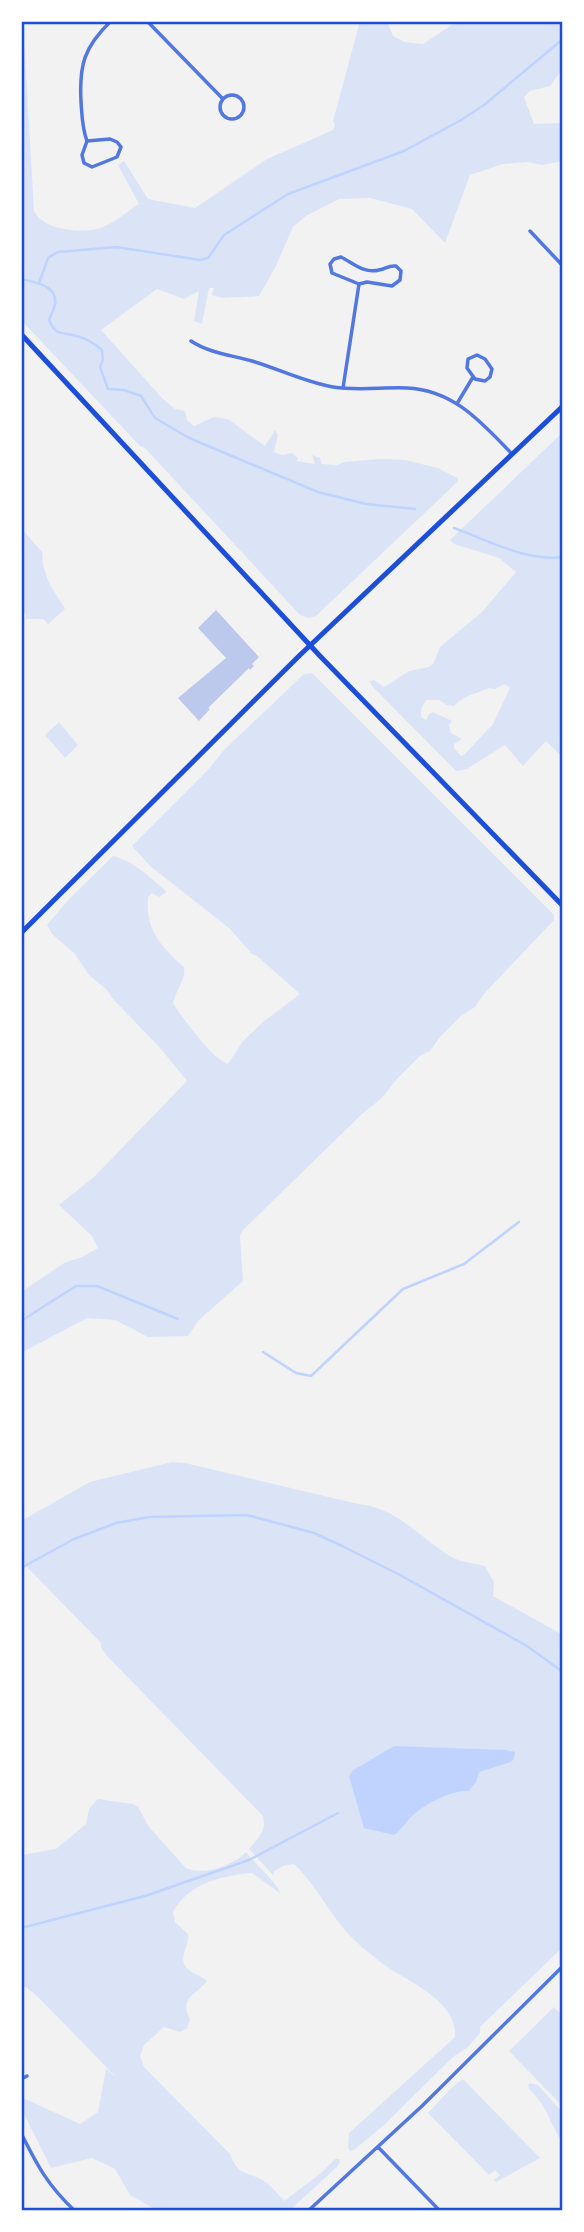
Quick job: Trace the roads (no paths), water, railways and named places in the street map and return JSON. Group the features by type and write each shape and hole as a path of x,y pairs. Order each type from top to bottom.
{"main road":[{"path":"21,334 310,645 563,906"},
{"path":"21,933 310,645 563,406"}],"street":[{"path":"87,141 113,140 119,144 121,152 116,158 90,167 84,163 82,157 87,141 83,130 80,85 82,65 90,44 111,21"},
{"path":"147,21 223,99"},
{"path":"237,95 244,101 244,108 234,118 227,118 220,110 223,99 237,95"},
{"path":"530,231 563,266"},
{"path":"341,257 354,266 374,271 394,265 402,274 394,286 367,282 359,284 333,274 330,267 332,261 341,257"},
{"path":"343,388 359,284"},
{"path":"191,341 204,349 257,362 302,380 343,388 420,389 438,394 457,403 479,420 512,454"},
{"path":"477,355 489,363 492,372 485,381 473,377 466,364 470,357 477,355"},
{"path":"457,403 473,377"},
{"path":"308,2211 378,2147 563,1966"},
{"path":"21,2079 27,2076"},
{"path":"21,2133 42,2176 57,2195 75,2211"},
{"path":"378,2147 440,2211"}],"water":[{"path":"394,1746 515,1752 511,1762 479,1772 469,1791 447,1795 425,1806 394,1835 364,1828 349,1776 352,1771"}],"waterway":[{"path":"39,283 48,258 58,252 116,247 200,260 208,258 224,235 288,194 404,151 461,120 484,105 563,39"},
{"path":"21,279 44,286 53,292 55,304 49,320 54,329 83,338 102,350 103,360 100,367 108,389 124,390 141,396 155,418 189,438 318,492 366,504 415,509"},
{"path":"454,528 521,553 549,558 563,557"},
{"path":"263,1352 296,1373 311,1376 403,1289 464,1264 519,1222"},
{"path":"21,1321 76,1286 97,1286 178,1319"},
{"path":"21,1568 74,1539 116,1523 149,1517 247,1515 314,1533 342,1546 527,1646 563,1672"},
{"path":"21,1928 145,1896 249,1860 338,1813"}]}
